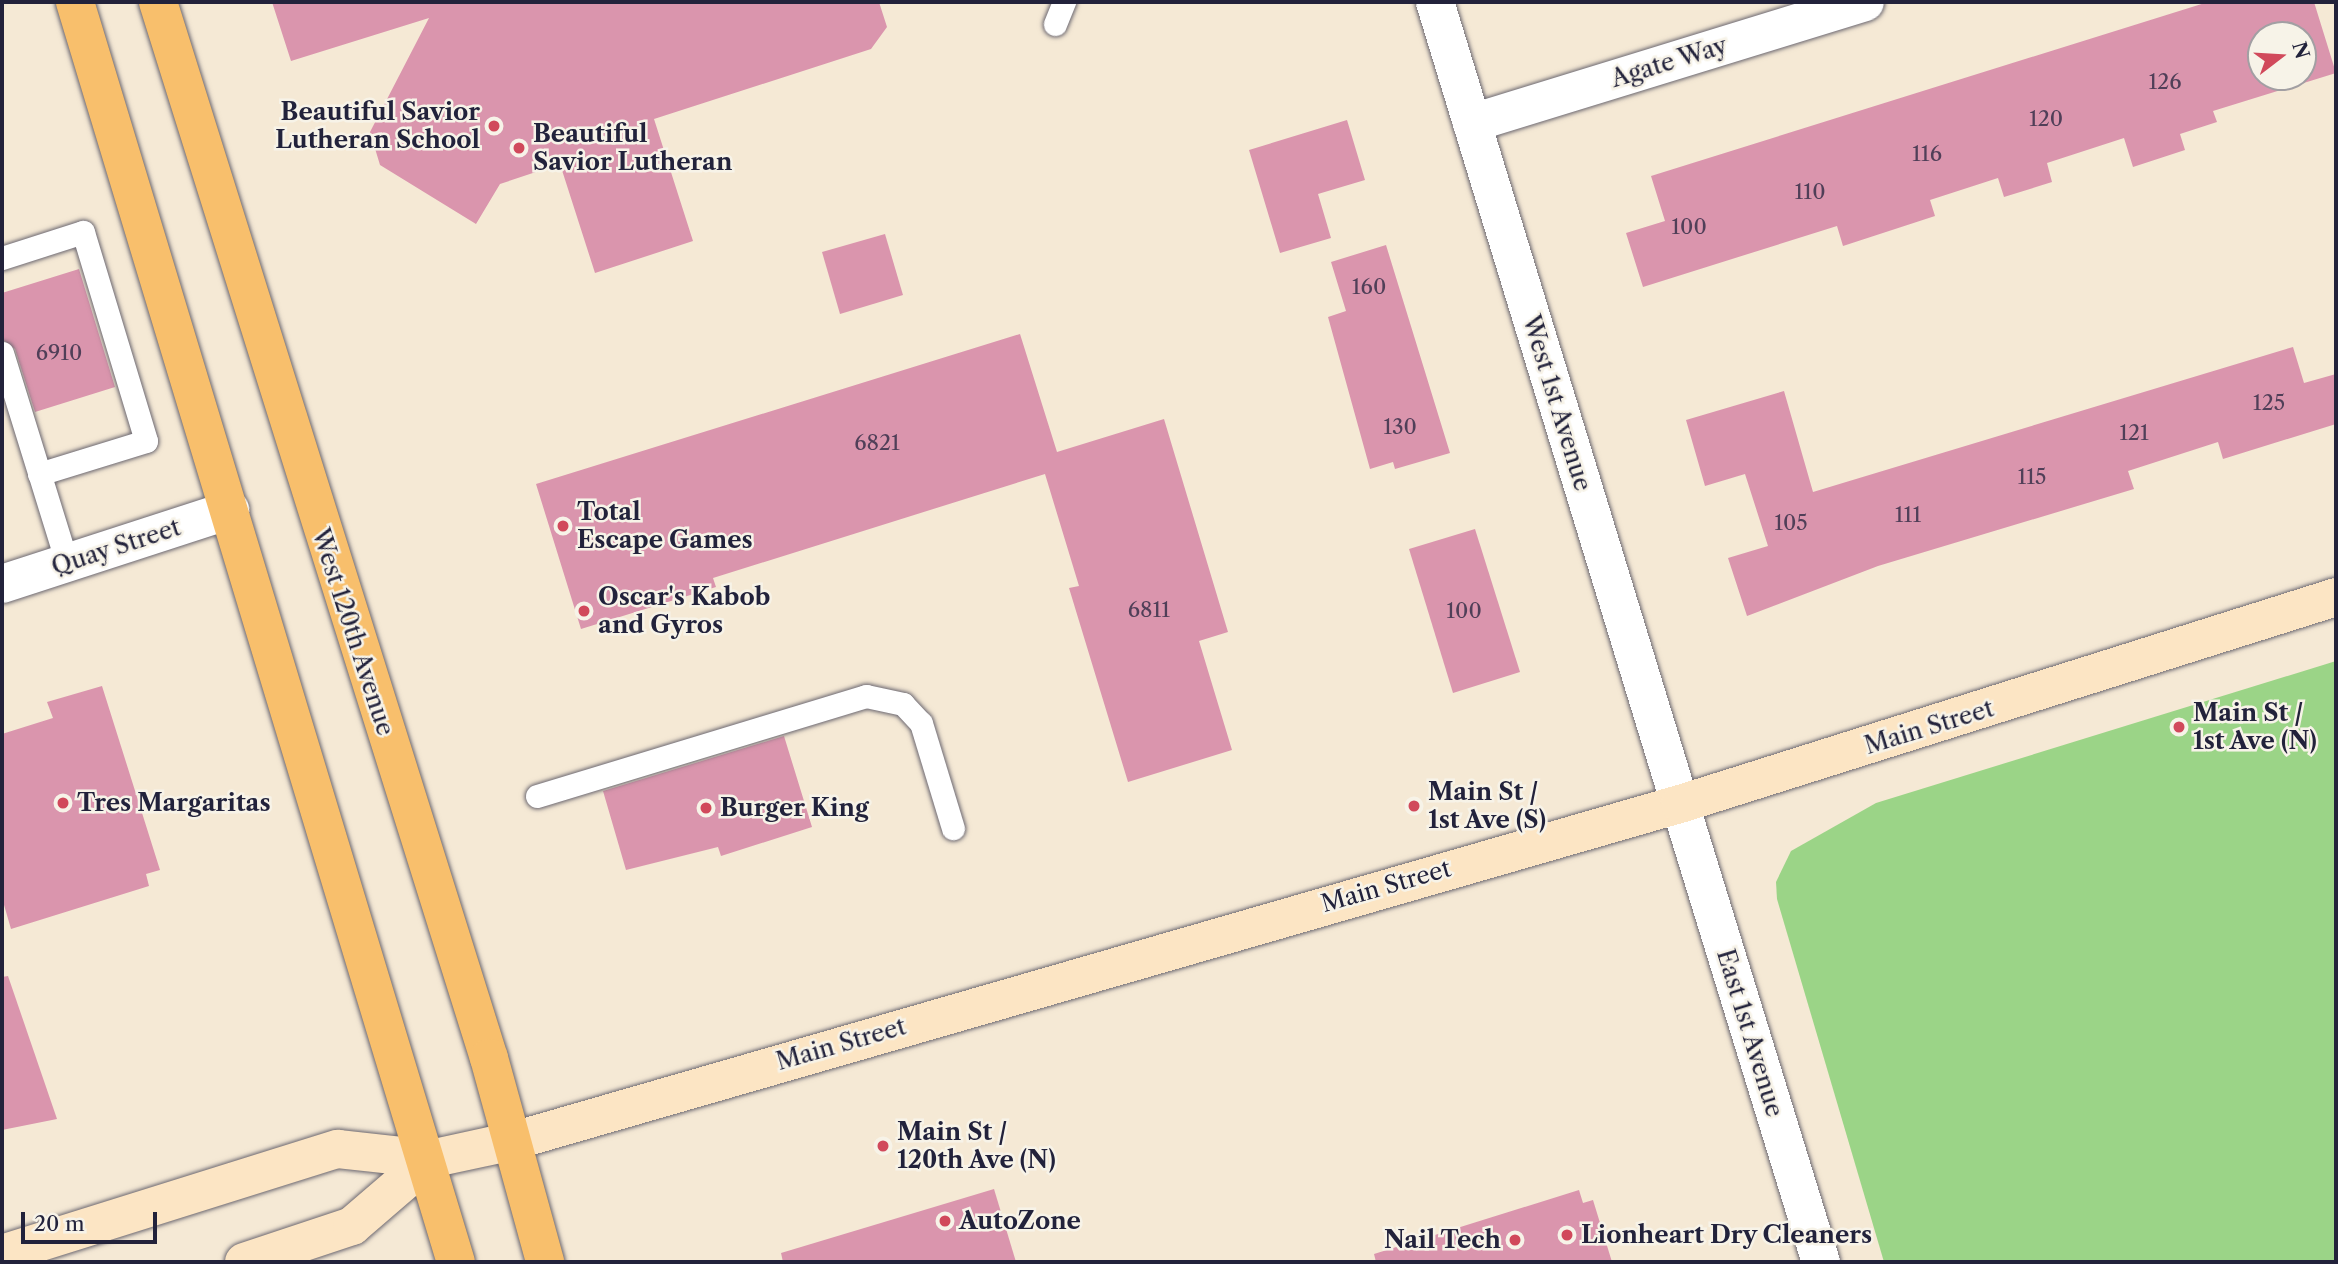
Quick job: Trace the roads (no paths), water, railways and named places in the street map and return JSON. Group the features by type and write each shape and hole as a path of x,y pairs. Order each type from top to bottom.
{"main road":[{"path":"75,2 430,1159 456,1262"},
{"name":"West 120th Avenue","path":"158,2 513,1141 545,1262"},
{"name":"Main Street","path":"2,1254 338,1149 430,1159 513,1141 1680,804 2336,597"},
{"name":"Main Street","path":"244,1262 352,1226 430,1159"}],"street":[{"name":"West 1st Avenue","path":"1435,2 1680,804"},
{"name":"Agate Way","path":"1472,123 1866,2"},
{"name":"Quay Street","path":"2,584 230,510"},
{"name":"East 1st Avenue","path":"1680,804 1821,1262"}],"lane":[{"path":"1055,24 1064,2"},
{"path":"2,258 83,232 146,441 39,474"},
{"path":"2,353 67,563"},
{"path":"537,796 866,696 904,704 921,723 953,828"}],"place":[{"name":"Beautiful Savior Lutheran School","path":"494,126"},
{"name":"Beautiful Savior Lutheran","path":"519,148"},
{"name":"Total Escape Games","path":"563,526"},
{"name":"Oscar's Kabob and Gyros","path":"584,611"},
{"name":"Main St / 1st Ave (N)","path":"2179,727"},
{"name":"Tres Margaritas","path":"63,803"},
{"name":"Main St / 1st Ave (S)","path":"1414,806"},
{"name":"Burger King","path":"706,808"},
{"name":"Main St / 120th Ave (N)","path":"883,1146"},
{"name":"AutoZone","path":"945,1221"},
{"name":"Lionheart Dry Cleaners","path":"1567,1235"},
{"name":"Nail Tech","path":"1515,1240"}]}
